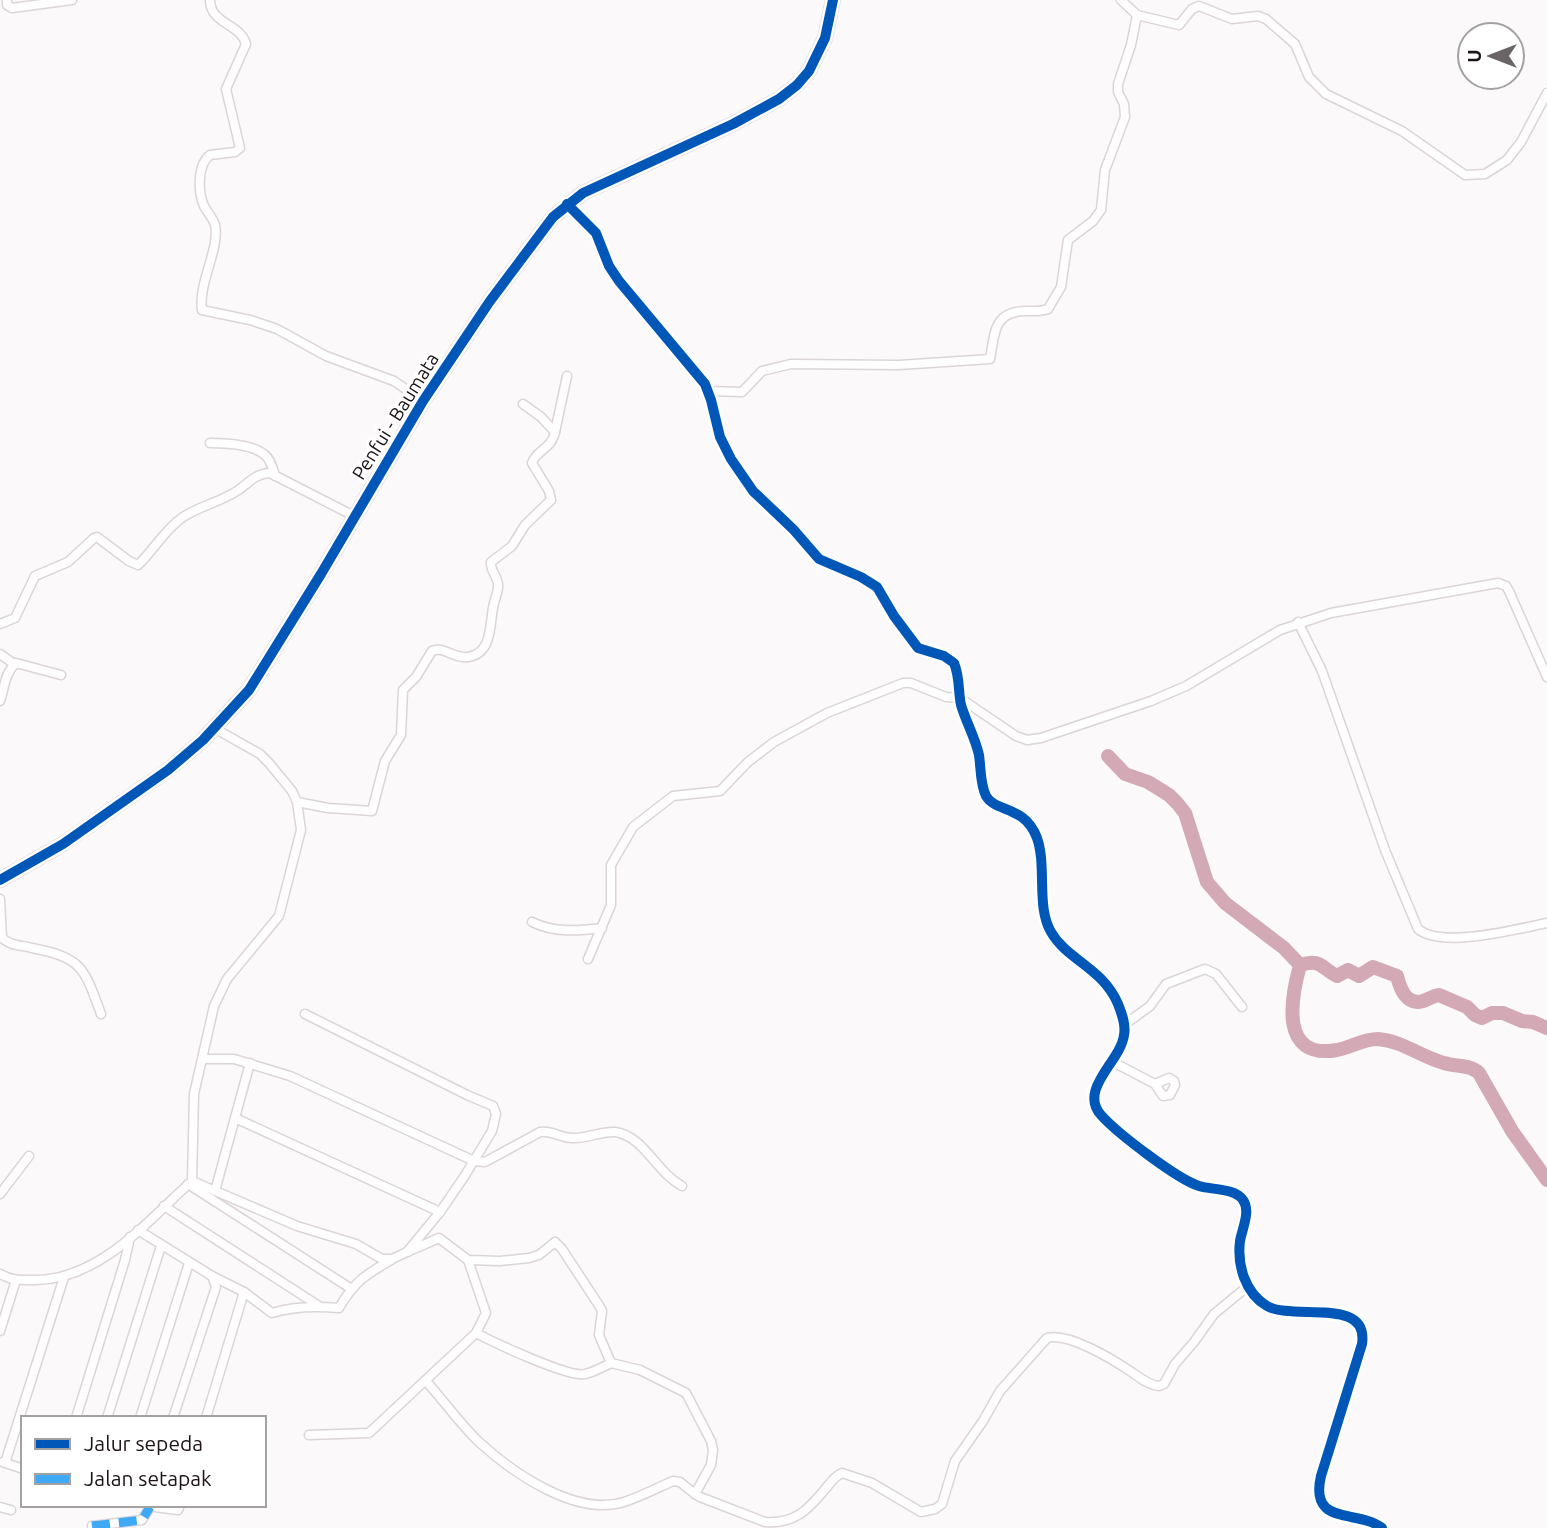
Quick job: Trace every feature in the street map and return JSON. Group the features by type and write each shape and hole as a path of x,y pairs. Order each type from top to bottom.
{"street":[{"path":"7,0 7,5 12,8 72,0"},
{"path":"210,0 216,17 242,35 246,44 226,89 240,148 235,152 210,155 202,165 203,203 213,220 215,230 203,289 202,310 277,329 326,356 394,382 423,401"},
{"name":"Penfui - Baumata","path":"0,880 63,844 168,769 215,728 249,690 269,661 423,401 490,301 553,217 583,193 733,124 779,99 809,71 825,38 833,0"},
{"path":"1121,0 1137,15 1160,19 1170,24 1178,25 1183,22 1193,7 1199,6 1232,19 1258,16 1266,19 1294,42 1309,77 1326,94 1402,131 1465,175 1485,174 1507,160 1521,142 1547,93"},
{"path":"708,391 742,392 762,371 798,363 884,366 990,359 996,327 1002,318 1014,312 1042,311 1049,308 1061,287 1068,240 1093,221 1101,210 1105,170 1125,117 1126,110 1118,92 1118,83 1131,45 1137,15"},
{"path":"566,204 596,233 609,266 619,281 685,359 708,391 720,437 752,491 793,529 814,556 866,579 877,587 918,648 952,660 956,668 960,698 976,744 987,797 1025,819 1038,839 1049,929 1061,944 1108,985 1118,1003 1124,1025 1123,1041 1095,1091 1095,1106 1126,1138 1193,1183 1233,1193 1245,1202 1246,1215 1240,1255 1242,1271 1248,1286 1261,1301 1270,1308 1285,1311 1351,1317 1360,1327 1360,1350 1325,1462 1319,1494 1325,1507 1334,1513 1372,1522 1382,1528"},
{"path":"297,802 368,812 373,809 385,761 401,735 402,696 407,683 416,677 432,651 442,649 463,658 477,654 484,648 489,637 499,585 490,568 491,562 512,546 525,525 551,500 549,491 532,463 536,456 551,444 566,376"},
{"path":"523,404 555,432"},
{"path":"210,443 228,443 260,452 267,458 275,476"},
{"path":"0,624 15,618 35,576 68,562 94,538 97,537 138,565 169,528 181,518 239,490 252,478 262,474 275,476 354,516"},
{"path":"588,960 612,898 612,862 630,830 671,797 720,791 748,762 774,742 827,713 898,684 908,682 942,695 960,698 1016,736 1027,740 1036,739 1175,691 1298,622 1331,613 1501,584 1509,591 1547,677"},
{"path":"1298,622 1322,671 1385,850 1418,929 1428,936 1450,938 1547,923"},
{"path":"0,654 14,664 22,663 61,675"},
{"path":"0,701 5,680 14,664"},
{"path":"0,1274 16,1280 50,1280 82,1272 130,1237 190,1182 194,1094 214,1006 227,979 276,922 284,905 301,836 297,802 292,791 260,754 215,728"},
{"path":"0,899 2,938 10,943 63,955 78,964 88,979 101,1014"},
{"path":"532,922 561,932 602,928"},
{"path":"1124,1025 1150,1006 1166,984 1205,970 1216,974 1242,1007"},
{"path":"305,1014 494,1106 496,1114 492,1131 440,1212 407,1252"},
{"path":"203,1059 234,1059 290,1076 474,1161 485,1161 540,1132 550,1131 571,1139 616,1133 631,1138 652,1157 661,1171 682,1186"},
{"path":"1112,1062 1155,1084"},
{"path":"215,1191 250,1063"},
{"path":"235,1118 440,1212"},
{"path":"0,1194 29,1156"},
{"path":"190,1182 296,1226 356,1244 382,1259 393,1259"},
{"path":"190,1182 350,1288"},
{"path":"164,1206 319,1306"},
{"path":"138,1230 189,1263 244,1292 272,1313 286,1308 339,1308 350,1288 363,1276 432,1239 439,1238 468,1260 486,1313 476,1333 369,1433 309,1435"},
{"path":"77,1416 130,1237"},
{"path":"468,1260 529,1258 539,1255 552,1242 556,1243 600,1307 599,1335 611,1363"},
{"path":"108,1416 162,1246"},
{"path":"141,1416 189,1263"},
{"path":"174,1416 215,1287 212,1276"},
{"path":"21,1468 2,1462 64,1277"},
{"path":"0,1331 16,1280"},
{"path":"426,1381 477,1440 495,1456 541,1488 587,1505 622,1503 673,1481 680,1482 695,1494 758,1520 775,1523 799,1516 808,1510 833,1479 842,1473 872,1483 919,1512 935,1510 943,1501 954,1461 983,1421 1000,1391 1047,1338 1059,1337 1090,1349 1159,1387 1164,1384 1174,1364 1194,1342 1213,1314 1248,1286"},
{"path":"207,1416 244,1292"},
{"path":"476,1333 573,1373 585,1374 611,1363 640,1370 686,1394 711,1441 713,1450 711,1465 695,1494"},
{"path":"0,1507 11,1510"},
{"path":"92,1526 142,1520 146,1507"},
{"path":"154,1507 178,1510 179,1507"}],"waterway":[{"path":"1108,756 1125,774 1148,782 1177,803 1185,813 1207,882 1225,903 1284,948 1300,965 1292,1009 1297,1036 1305,1046 1318,1051 1337,1050 1367,1040 1387,1040 1436,1060 1475,1070 1512,1131 1547,1180"},
{"path":"1300,965 1317,963 1337,976 1348,970 1359,976 1373,967 1397,976 1402,991 1412,1001 1423,1001 1439,995 1467,1007 1482,1018 1492,1013 1503,1013 1547,1028"}],"marked path":[{"path":"92,1526 142,1520 150,1507"}],"cycle path":[{"path":"0,880 63,844 168,770 203,740 249,690 423,401 490,301 553,217 583,193 733,124 779,99 809,71 825,38 833,0"},
{"path":"567,204 596,233 609,266 619,281 705,384 720,437 753,491 793,529 819,559 877,587 918,648 944,656 954,663 961,705 979,755 986,796 996,805 1018,815 1032,827 1040,849 1044,911 1051,932 1066,950 1103,982 1118,1004 1122,1016 1124,1031 1121,1045 1097,1085 1095,1105 1101,1115 1120,1133 1189,1182 1235,1193 1243,1200 1246,1215 1239,1250 1241,1269 1248,1286 1259,1300 1279,1310 1342,1315 1354,1320 1361,1329 1362,1344 1321,1476 1319,1492 1322,1503 1329,1510 1372,1522 1382,1528"}]}
